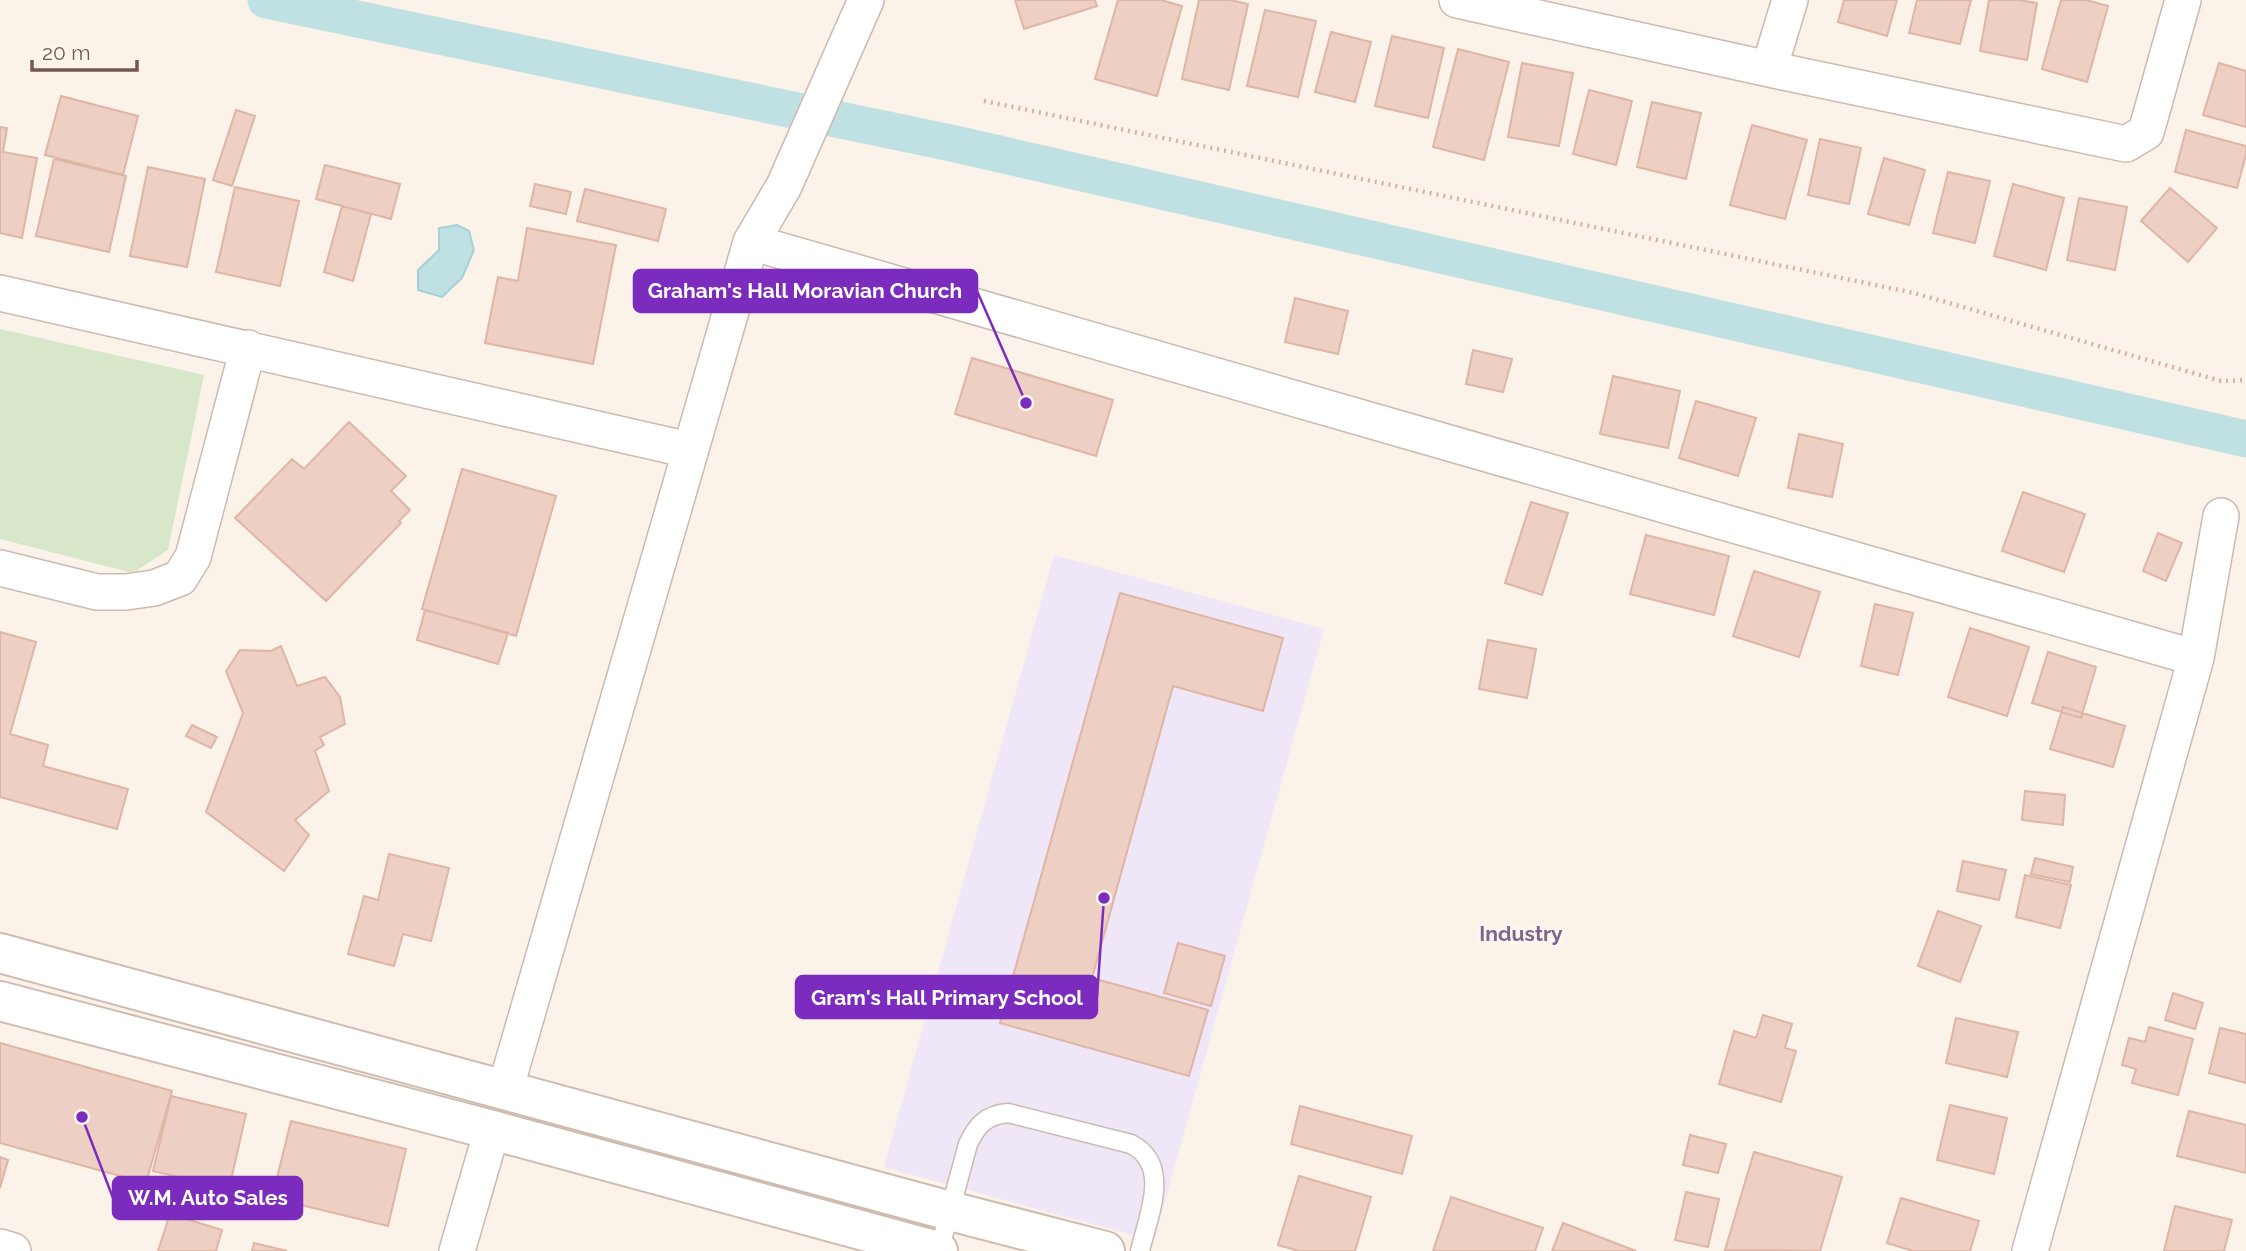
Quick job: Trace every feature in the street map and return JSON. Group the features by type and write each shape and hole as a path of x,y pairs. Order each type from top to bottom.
{"main road":[{"path":"0,953 1104,1251"},
{"path":"0,1001 939,1251"}],"street":[{"path":"505,1090 751,242 784,186 866,0"},
{"path":"1457,0 2126,144 2146,132 2183,0"},
{"path":"1769,69 1790,0"},
{"path":"751,242 2196,658"},
{"path":"0,293 689,450"},
{"path":"0,568 96,592 154,588 180,578 193,557 248,348"},
{"path":"2030,1251 2196,658 2221,516"},
{"path":"457,1251 492,1130"},
{"path":"0,1247 13,1251"}],"lane":[{"path":"939,1251 973,1132 987,1118 1008,1113 1130,1144 1144,1153 1156,1177 1140,1251"}],"path":[{"path":"984,101 1913,293 2221,381 2246,380"}],"shaded area":[{"path":"1054,555 1324,629 1154,1241 884,1167"}],"green space":[{"path":"0,329 204,375 168,550 133,573 0,539"}],"water":[{"path":"457,225 469,231 474,250 462,278 442,297 418,290 418,270 439,250 439,228"}],"building":[{"path":"1015,0 1095,0 1097,6 1024,29"},
{"path":"1118,0 1161,0 1182,6 1157,96 1095,79"},
{"path":"1199,0 1230,0 1248,4 1229,90 1182,79"},
{"path":"1844,0 1897,0 1887,36 1838,22"},
{"path":"1917,0 1971,0 1960,44 1909,33"},
{"path":"1989,0 2037,3 2027,60 1980,51"},
{"path":"2061,0 2086,0 2108,6 2087,82 2042,69"},
{"path":"1265,10 1316,21 1298,97 1247,86"},
{"path":"1331,32 1371,42 1355,102 1315,92"},
{"path":"1392,36 1444,48 1428,118 1375,106"},
{"path":"1458,49 1509,62 1484,160 1433,147"},
{"path":"1522,63 1573,73 1559,146 1508,137"},
{"path":"2219,63 2246,71 2246,127 2203,115"},
{"path":"1589,90 1632,101 1616,165 1573,154"},
{"path":"61,96 138,116 123,175 45,155"},
{"path":"1652,102 1701,113 1686,179 1637,167"},
{"path":"236,110 255,116 232,186 213,180"},
{"path":"1752,125 1807,140 1785,219 1730,205"},
{"path":"0,127 7,128 3,152 37,158 22,238 0,233"},
{"path":"2186,130 2246,146 2237,188 2175,172"},
{"path":"1820,139 1861,148 1849,204 1808,195"},
{"path":"1884,158 1925,170 1909,225 1868,214"},
{"path":"54,159 126,176 109,252 36,236"},
{"path":"325,165 400,184 391,219 316,199"},
{"path":"148,167 205,179 187,267 130,256"},
{"path":"1948,172 1990,181 1975,243 1933,233"},
{"path":"535,184 571,192 566,214 530,206"},
{"path":"2013,184 2064,198 2046,270 1994,256"},
{"path":"235,187 299,201 280,286 216,272"},
{"path":"2170,188 2217,228 2188,262 2141,221"},
{"path":"585,189 666,209 658,241 577,221"},
{"path":"2079,198 2127,207 2115,270 2067,260"},
{"path":"342,206 371,214 353,281 324,272"},
{"path":"527,228 616,245 593,364 485,343 498,277 518,281"},
{"path":"1295,298 1348,311 1338,354 1285,342"},
{"path":"1473,350 1512,359 1503,392 1466,384"},
{"path":"972,358 1113,400 1096,456 955,414"},
{"path":"1613,376 1680,391 1668,448 1600,434"},
{"path":"1696,401 1756,418 1738,476 1679,458"},
{"path":"349,422 406,476 391,491 410,510 399,521 401,523 326,601 235,518 292,459 304,469"},
{"path":"1799,434 1843,444 1832,497 1788,488"},
{"path":"462,469 556,496 516,636 422,609"},
{"path":"2023,492 2085,514 2064,572 2002,551"},
{"path":"1531,502 1568,513 1542,595 1505,583"},
{"path":"2158,533 2182,543 2166,581 2143,571"},
{"path":"1646,535 1729,556 1714,615 1630,594"},
{"path":"1754,571 1820,592 1799,657 1733,636"},
{"path":"1120,593 1283,638 1263,711 1173,686 1092,978 1208,1010 1189,1076 1000,1023"},
{"path":"1875,604 1913,613 1898,675 1861,666"},
{"path":"425,610 508,633 498,664 417,640"},
{"path":"1970,628 2029,647 2007,716 1948,697"},
{"path":"0,632 36,642 10,734 48,745 43,766 128,789 117,829 0,797"},
{"path":"1488,640 1536,649 1527,698 1479,689"},
{"path":"281,646 297,686 325,677 340,697 345,724 320,737 324,745 315,751 329,791 295,820 309,835 284,871 206,812 243,713 226,671 240,650 271,651"},
{"path":"2048,652 2096,667 2081,718 2032,703"},
{"path":"2063,707 2125,726 2113,767 2050,749"},
{"path":"192,725 217,737 211,748 186,736"},
{"path":"2025,791 2065,795 2063,825 2022,820"},
{"path":"389,854 449,868 431,941 403,934 394,966 348,954 364,896 378,900"},
{"path":"2035,858 2073,867 2070,882 2031,874"},
{"path":"1963,861 2006,870 1999,900 1957,891"},
{"path":"2025,875 2071,885 2060,928 2016,917"},
{"path":"1938,911 1981,926 1960,982 1918,966"},
{"path":"1178,943 1225,956 1211,1006 1164,993"},
{"path":"2173,993 2203,1003 2195,1029 2165,1020"},
{"path":"1763,1015 1792,1024 1785,1048 1796,1051 1781,1102 1719,1084 1734,1031 1756,1038"},
{"path":"1956,1018 2018,1032 2007,1077 1946,1063"},
{"path":"2149,1027 2193,1039 2178,1095 2132,1083 2136,1069 2122,1065 2129,1038 2145,1042"},
{"path":"2220,1028 2246,1034 2246,1083 2209,1073"},
{"path":"0,1043 172,1091 146,1183 0,1143"},
{"path":"171,1096 246,1114 229,1189 153,1171"},
{"path":"1950,1105 2007,1118 1994,1174 1937,1160"},
{"path":"1300,1106 1412,1136 1402,1174 1291,1144"},
{"path":"2189,1111 2246,1125 2246,1173 2177,1156"},
{"path":"291,1121 406,1149 388,1226 272,1198"},
{"path":"1690,1135 1726,1144 1718,1173 1683,1165"},
{"path":"1754,1152 1842,1177 1820,1251 1725,1250"},
{"path":"0,1157 8,1160 0,1188"},
{"path":"1299,1176 1371,1197 1355,1251 1299,1251 1278,1245"},
{"path":"1686,1192 1719,1199 1708,1247 1675,1240"},
{"path":"1451,1197 1543,1228 1535,1251 1433,1251"},
{"path":"1901,1198 1979,1221 1970,1251 1913,1251 1887,1243"},
{"path":"2175,1206 2232,1220 2224,1251 2164,1251"},
{"path":"170,1214 222,1230 216,1251 158,1251"},
{"path":"1563,1223 1636,1251 1552,1251"},
{"path":"254,1243 287,1251 252,1251"}],"waterway":[{"path":"266,0 951,143 2246,439"}],"place":[{"name":"Graham's Hall Moravian Church","path":"1026,403"},
{"name":"Gram's Hall Primary School","path":"1104,898"},
{"name":"W.M. Auto Sales","path":"82,1117"}],"district":[{"name":"Industry","path":"1521,934"}]}
